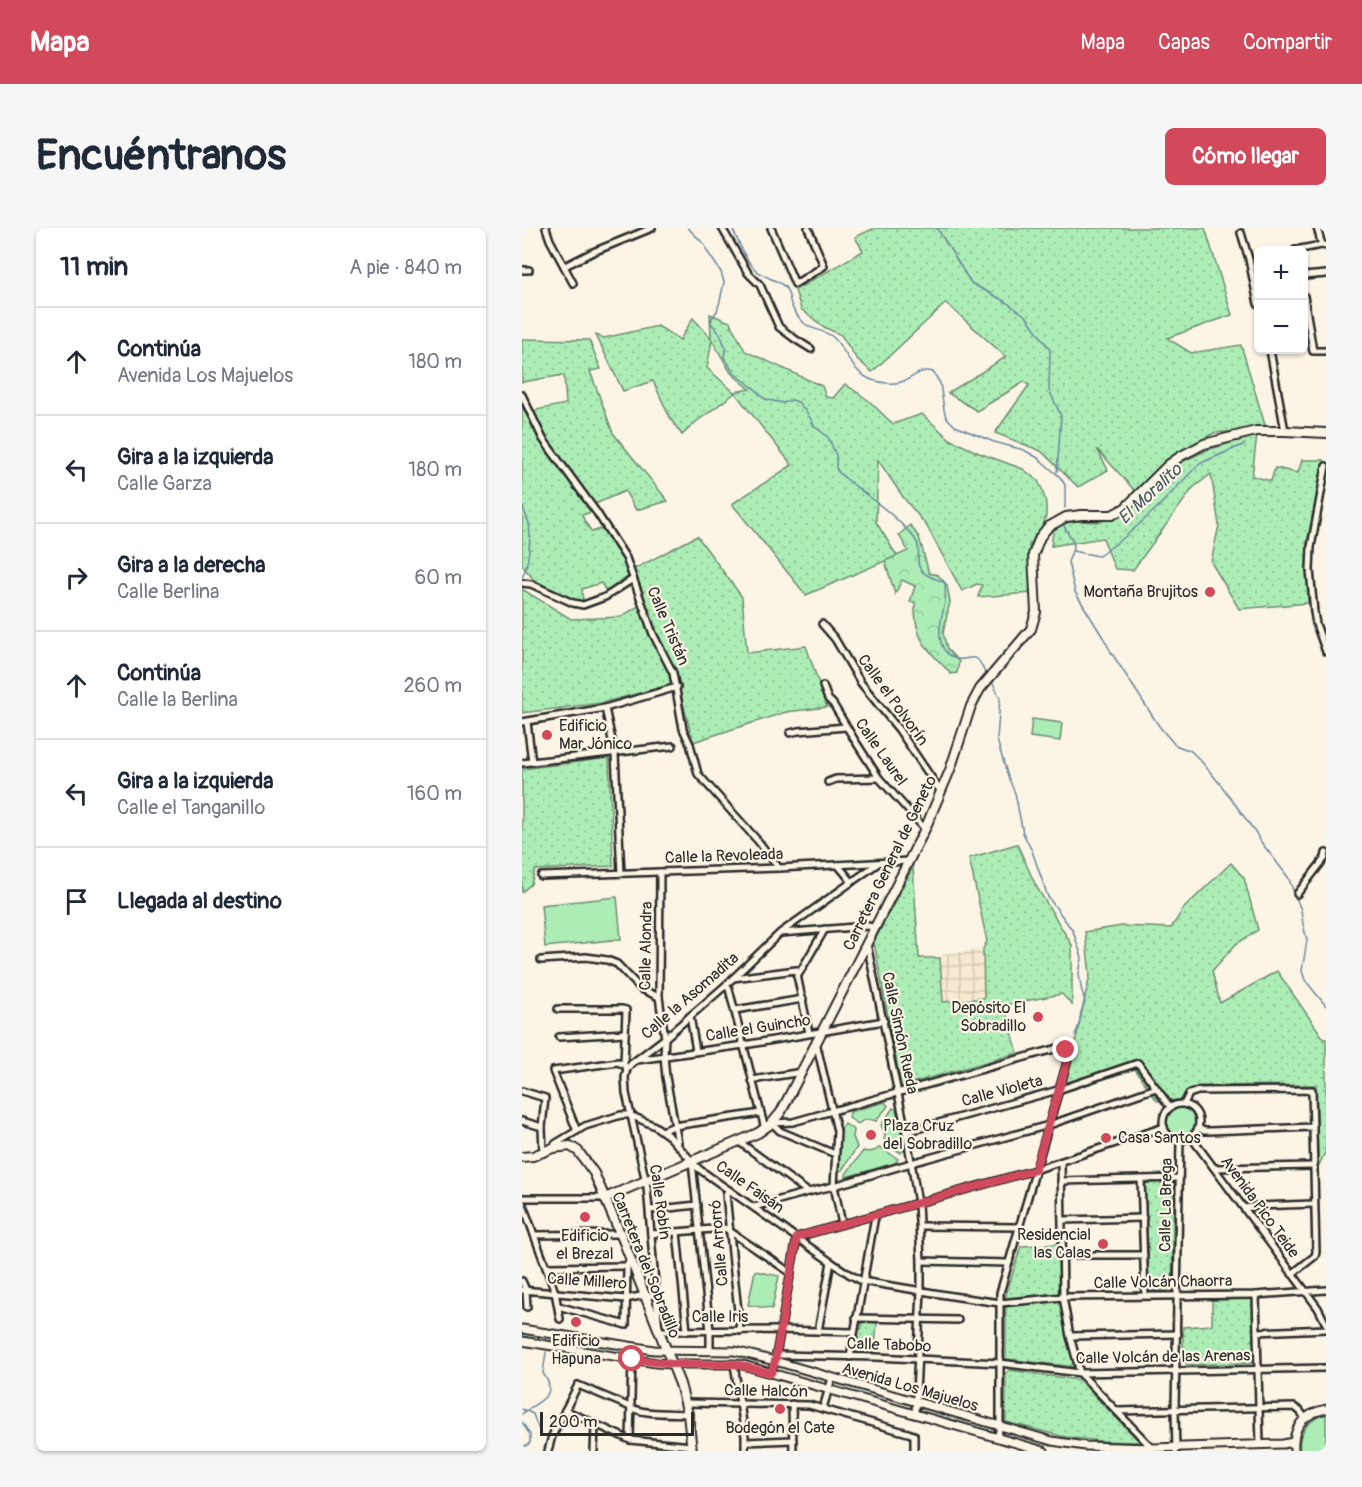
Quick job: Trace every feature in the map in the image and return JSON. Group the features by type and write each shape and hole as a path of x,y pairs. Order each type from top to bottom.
{"main road":[{"name":"Carretera General de Geneto","path":"768,1126 781,1112 925,828 941,792 971,706 980,689 1031,629 1036,612 1033,555 1040,537 1048,527 1066,517 1112,515 1125,508 1168,465 1204,444 1256,431 1326,432"},
{"path":"605,1198 768,1126"},
{"name":"Carretera del Sobradillo","path":"553,1148 570,1146 578,1151 594,1173 620,1234 629,1262 645,1295 686,1403 692,1448"},
{"path":"522,1157 543,1153 553,1148"}],"street":[{"path":"546,228 573,283"},
{"path":"565,267 593,252 652,228"},
{"path":"722,228 748,273 760,285 779,327 811,349"},
{"path":"771,228 795,284 824,266 808,228"},
{"path":"1308,248 1324,246 1317,228"},
{"path":"1241,233 1257,300"},
{"path":"522,270 529,270"},
{"path":"1308,276 1326,274"},
{"path":"1305,300 1313,351 1326,351"},
{"path":"1271,354 1285,430"},
{"name":"Calle Tristán","path":"522,395 543,439 627,558 653,634 674,673 683,729 690,744 698,774 758,841 778,868"},
{"path":"1326,466 1311,547 1314,612 1326,652"},
{"path":"522,583 531,584 573,603 583,604 605,597 633,579"},
{"name":"Calle el Polvorín","path":"822,624 835,639 861,683 899,730 941,792"},
{"name":"Calle Laurel","path":"823,686 828,699 879,778 925,828"},
{"path":"532,762 525,722 605,708 677,687"},
{"path":"605,708 615,754 621,873"},
{"path":"790,733 846,727"},
{"path":"522,763 673,746"},
{"path":"828,782 836,779 879,778"},
{"path":"1297,894 1325,858 1326,853"},
{"name":"Calle la Revoleada","path":"540,876 909,861"},
{"name":"Calle la Asomadita","path":"625,1067 665,1038 726,985 780,933 877,864"},
{"path":"838,865 852,882"},
{"name":"Calle Alondra","path":"660,872 659,998 665,1038 664,1056 678,1145"},
{"path":"780,933 875,927"},
{"path":"809,1033 797,973 825,929"},
{"name":"Calle Simón Rueda","path":"867,943 899,1093 918,1203 921,1290 915,1414"},
{"path":"542,960 586,957 607,960 617,964 641,989 659,998"},
{"path":"733,978 797,973"},
{"path":"726,985 729,989 761,1113 768,1126 835,1154"},
{"path":"735,1011 802,999"},
{"path":"553,1148 555,1144 585,1126 621,1115 630,1115 625,1084 626,1010 558,1009"},
{"path":"690,1016 696,1052"},
{"name":"Calle el Guincho","path":"636,1060 744,1045 884,1021"},
{"path":"559,1037 625,1033"},
{"path":"816,1042 837,1131 834,1186 842,1224"},
{"path":"768,1126 832,1112 1058,1048 1066,1050 1068,1059 1000,1293 1000,1426 997,1438"},
{"path":"577,1131 553,1071 618,1062 625,1067"},
{"name":"Calle Violeta","path":"906,1132 1058,1090 1138,1063 1156,1088"},
{"path":"752,1080 802,1072"},
{"path":"754,1207 1049,1125 1156,1088 1170,1107"},
{"path":"1184,1104 1189,1094 1198,1091 1312,1090 1316,1252 1315,1256 1292,1274"},
{"path":"522,1091 545,1098 542,1127 543,1153"},
{"path":"1184,1104 1195,1110 1198,1116 1198,1128 1191,1137 1180,1140 1168,1134 1163,1120 1170,1107 1184,1104"},
{"path":"662,1131 674,1126 761,1113"},
{"name":"Calle Faisán","path":"630,1115 662,1131 699,1169 831,1262 862,1281 1000,1303"},
{"name":"Calle Robín","path":"630,1115 650,1210 659,1330"},
{"path":"522,1121 542,1127"},
{"path":"771,1373 776,1358 797,1237 1062,1162 1164,1127"},
{"path":"1198,1128 1209,1131 1313,1127"},
{"name":"Avenida Pico Teide","path":"1191,1137 1318,1308 1326,1324"},
{"name":"Calle La Brega","path":"1176,1449 1180,1140"},
{"path":"738,1141 808,1192"},
{"path":"692,1161 710,1331 710,1351"},
{"path":"1062,1162 1063,1297 1080,1373 1152,1448"},
{"path":"1215,1168 1313,1166"},
{"path":"1061,1180 1179,1178"},
{"path":"1141,1179 1144,1295"},
{"name":"Calle Arrorró","path":"729,1190 726,1194 740,1331"},
{"path":"560,1318 555,1292 522,1200 605,1198"},
{"path":"1244,1208 1314,1204"},
{"path":"650,1210 697,1205"},
{"path":"850,1357 874,1216"},
{"path":"1062,1220 1143,1218"},
{"path":"920,1226 1019,1227"},
{"path":"651,1234 724,1228 790,1273"},
{"path":"677,1232 687,1331"},
{"path":"534,1235 620,1234"},
{"path":"1062,1256 1144,1255"},
{"path":"921,1261 1009,1263"},
{"path":"546,1267 629,1262 626,1325 558,1306"},
{"path":"818,1331 831,1262"},
{"path":"522,1281 527,1307"},
{"name":"Calle Millero","path":"524,1290 626,1299 645,1295"},
{"name":"Calle Volcán Chaorra","path":"1000,1303 1063,1297 1256,1295 1326,1290"},
{"path":"645,1295 656,1294"},
{"path":"1256,1295 1260,1445"},
{"path":"856,1318 958,1320"},
{"name":"Avenida Los Majuelos","path":"522,1329 667,1351 735,1351 776,1358 832,1378 1072,1447 1176,1449 1293,1442"},
{"path":"1257,1332 1326,1329"},
{"name":"Calle Iris","path":"659,1330 853,1332"},
{"path":"1070,1336 1178,1334"},
{"name":"Avenida Los Majuelos","path":"522,1341 672,1364 734,1364 1044,1451"},
{"path":"808,1356 808,1370"},
{"name":"Calle Tabobo","path":"776,1358 808,1356 1000,1363"},
{"path":"630,1440 632,1359"},
{"name":"Calle Volcán de las Arenas","path":"1000,1363 1080,1373 1326,1368"},
{"path":"734,1364 745,1451"},
{"path":"823,1408 832,1378"},
{"path":"550,1450 565,1410 578,1385 640,1411 688,1414"},
{"name":"Calle Halcón","path":"686,1403 809,1404 914,1435 914,1451"},
{"path":"792,1404 793,1451"},
{"path":"1117,1411 1294,1407 1305,1418"},
{"path":"1294,1451 1293,1442 1296,1430 1305,1418 1315,1411 1326,1409"},
{"path":"565,1410 630,1440 692,1448"},
{"path":"594,1451 595,1425"},
{"path":"745,1442 793,1440"}],"shaded area":[{"path":"983,949 985,998 942,1003 940,958 943,954"}],"green space":[{"path":"875,228 1205,228 1232,315 1167,338 1191,353 1241,345 1265,425 1258,429 1214,433 1165,463 1136,492 1097,449 1108,470 1078,487 1041,451 995,433 1029,385 1024,382 977,411 948,393 1006,357 946,303 872,372 856,358 841,335 824,327 801,309 795,290 863,251 855,237"},
{"path":"710,314 730,322 745,351 822,386 826,397 833,398 845,384 868,400 893,424 922,414 951,440 1023,469 1038,481 1046,503 1043,525 1029,546 1033,593 978,597 982,585 977,584 962,591 926,525 903,497 878,460 876,522 897,556 806,595 732,504 792,465 735,393 682,435 670,418 653,381 623,391 596,335 604,338 658,326 680,340 693,318 711,338","holes":["712,340 731,373 750,389 734,392 707,368"]},
{"path":"522,339 589,340 601,369 590,371 613,433 668,501 636,510 625,491 593,505 546,440 531,411 566,404 564,375 522,382"},
{"path":"522,406 539,440 591,512 582,515 585,522 592,532 603,528 621,555 630,576 607,593 601,583 582,589 583,602 572,600 534,580 522,565"},
{"path":"1257,435 1252,476 1271,481 1275,468 1298,473 1302,460 1324,460 1307,542 1308,603 1239,609 1211,562 1219,525 1211,474 1193,488 1133,570 1115,569 1103,538 1051,546 1054,526 1075,521 1098,522 1126,514 1169,468 1207,450"},
{"path":"910,525 919,537 929,573 938,575 947,585 950,602 943,633 947,649 959,662 957,673 951,674 928,650 919,635 915,602 910,602 915,586 902,580 895,594 885,561 908,551 899,535"},
{"path":"697,536 742,597 747,653 806,646 827,707 786,712 693,742 678,683 601,703 522,713 522,589 571,619 621,617 645,602 634,569"},
{"path":"1032,719 1062,723 1060,741 1030,737"},
{"path":"609,758 613,866 535,870 531,884 522,892 522,769"},
{"path":"1017,844 1036,886 1072,945 1072,1005 1062,994 1004,1005 1018,1053 901,1086 874,942 913,867 919,958 940,958 943,1002 984,998 983,949 987,941 969,858"},
{"path":"1231,863 1244,878 1258,930 1236,944 1212,971 1220,1003 1277,971 1326,1039 1326,1151 1318,1167 1316,1085 1198,1086 1179,1100 1157,1101 1135,1069 1064,1092 1090,975 1085,932 1122,926 1171,928 1184,908"},
{"path":"617,897 621,939 545,947 541,905"},
{"path":"885,1102 888,1106 876,1121 867,1120 858,1124 849,1118 850,1112"},
{"path":"893,1108 896,1109 904,1150 901,1153 884,1142 885,1134 881,1125"},
{"path":"1181,1108 1191,1112 1195,1122 1191,1132 1181,1136 1171,1132 1167,1122 1171,1112"},
{"path":"845,1124 854,1130 853,1137 857,1147 839,1171 840,1130"},
{"path":"880,1147 898,1159 895,1163 846,1177 863,1151 872,1152"},
{"path":"1145,1182 1174,1182 1172,1289 1149,1291"},
{"path":"1058,1244 1059,1291 1075,1367 1006,1359 1006,1295 1021,1246"},
{"path":"755,1271 779,1276 772,1309 748,1305"},
{"path":"1250,1299 1253,1301 1254,1361 1252,1363 1187,1365 1183,1360 1183,1327 1212,1325 1212,1300"},
{"path":"877,1321 875,1351 857,1347 858,1329 861,1329 862,1324 859,1323"},
{"path":"1009,1370 1079,1380 1139,1442 1065,1437 1006,1422 1006,1373"},
{"path":"1321,1415 1326,1415 1326,1451 1300,1451 1301,1434 1311,1422"}],"waterway":[{"path":"688,228 705,245 721,272 724,282 717,311 711,323 720,334 726,348 725,359 734,373 768,400 783,403 792,400 798,402 814,426 828,437 836,455 836,468 840,474 889,513 915,539 918,547 918,563 923,573 945,583 945,600 940,627 940,636 945,651 957,659 977,659 986,675"},
{"path":"732,228 753,267 785,287 792,307 800,319 807,325 833,337 859,372 872,380 884,383 904,381 921,372 933,372 940,383 946,417 955,426 994,442 1024,450 1038,458 1060,477 1065,485 1065,508"},
{"path":"937,228 971,283 1026,316 1050,350 1049,390 1061,416 1057,472"},
{"name":"El Moralito","path":"1073,551 1099,556 1126,536 1157,508 1199,464 1245,444"},
{"path":"522,505 529,523 530,536 528,559 522,577"},
{"path":"1064,526 1074,546 1068,562 1075,592 1111,652 1159,726 1175,745 1191,751 1201,761 1288,877 1301,910 1307,940 1302,971 1305,980 1326,1006"},
{"path":"992,681 1000,698 997,740 1015,793 1023,833 1032,851 1048,897 1073,931 1082,958 1079,974 1085,1002 1075,1035"},
{"path":"522,1414 548,1393 548,1381 543,1373 546,1352"},
{"path":"522,1409 533,1414 540,1433"},
{"path":"522,1422 530,1435 530,1443 522,1448"}],"place":[{"name":"Montaña Brujitos","path":"1210,592"},
{"name":"Edificio Mar Jónico","path":"547,735"},
{"name":"Depósito El Sobradillo","path":"1038,1017"},
{"name":"Plaza Cruz del Sobradillo","path":"871,1135"},
{"name":"Casa Santos","path":"1106,1138"},
{"name":"Edificio el Brezal","path":"585,1217"},
{"name":"Residencial las Calas","path":"1103,1244"},
{"name":"Edificio Hapuna","path":"576,1322"},
{"name":"Bodegón el Cate","path":"780,1409"}],"route":[{"path":"632,1359 672,1364 734,1364 771,1373 797,1237 1035,1170 1068,1059 1066,1050"}]}
